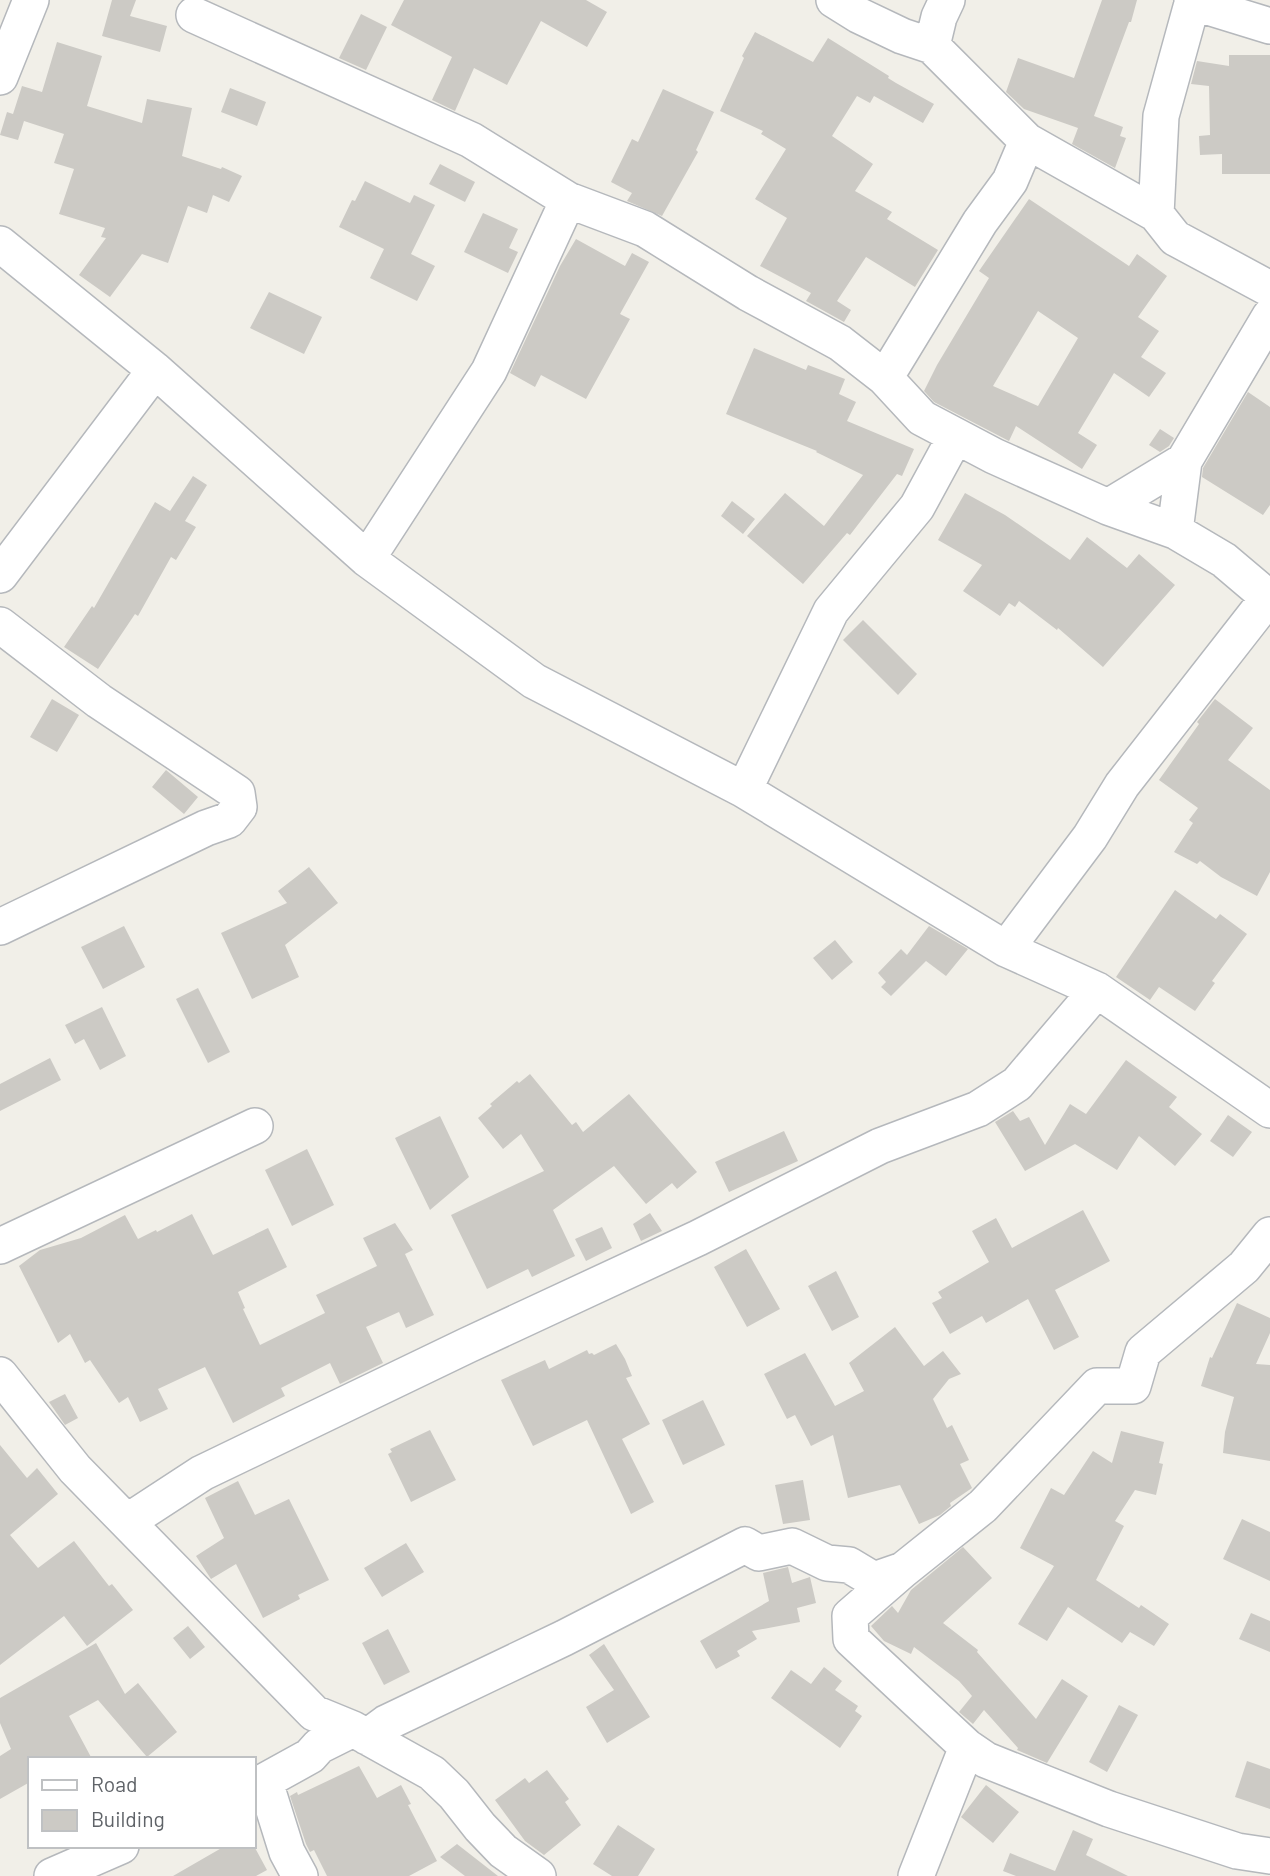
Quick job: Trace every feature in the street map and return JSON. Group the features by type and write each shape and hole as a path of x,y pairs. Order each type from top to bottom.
{"street":[{"path":"0,77 31,0"},
{"path":"834,0 902,36 932,46 1027,141 1156,214 1175,238 1270,289"},
{"path":"932,46 939,17 947,0"},
{"path":"1156,214 1161,116 1193,1 1270,26"},
{"path":"194,15 471,140 568,200 645,229 748,293 840,343 885,378 922,418 955,437 1108,507 1175,531 1224,560 1269,598 1122,785 1090,837 1006,949"},
{"path":"885,378 980,222 1010,181 1027,141"},
{"path":"367,559 489,371 568,200"},
{"path":"0,244 155,370 367,559 534,681 744,790 1006,949 1097,990 1270,1110"},
{"path":"1175,531 1184,461 1270,316"},
{"path":"0,575 155,370"},
{"path":"744,790 831,611 917,507 955,437"},
{"path":"1108,507 1184,461"},
{"path":"0,625 99,701 237,793 239,807 229,820 206,828 0,927"},
{"path":"127,1522 202,1473 698,1238 880,1146 978,1109 1017,1084 1097,990"},
{"path":"0,1246 256,1126"},
{"path":"1270,1236 1244,1268 1143,1352 1133,1386 1097,1386 983,1506 850,1616 850,1639 967,1747 986,1760 1109,1809 1237,1851 1270,1856"},
{"path":"2,1381 75,1469 127,1522 316,1729 360,1733 432,1773 454,1794 503,1852 538,1876"},
{"path":"360,1733 564,1637 745,1545 759,1553 792,1546 827,1563 849,1564 874,1580 903,1570"},
{"path":"300,1876 259,1785 310,1756 316,1729"},
{"path":"916,1876 967,1747"},
{"path":"52,1876 116,1848"}],"building":[{"path":"112,0 136,0 130,16 167,26 160,52 102,36"},
{"path":"404,0 586,0 607,12 587,47 541,21 507,85 474,68 455,111 432,100 452,57 391,25"},
{"path":"1102,0 1137,0 1094,116 1123,127 1120,136 1126,138 1115,168 1072,144 1078,128 1024,109 1006,92 1018,58 1074,78"},
{"path":"361,14 387,27 366,70 339,58"},
{"path":"755,32 813,62 828,38 896,83 934,104 923,123 874,96 870,103 857,96 832,136 873,164 855,191 892,212 887,219 938,250 915,287 866,257 837,301 851,310 844,322 806,301 811,293 760,266 787,218 755,199 786,149 761,134 763,131 720,111 744,58 742,56"},
{"path":"57,42 102,56 87,106 142,123 147,99 192,108 182,156 221,169 222,167 242,176 229,202 213,195 207,213 188,206 168,263 142,254 110,297 79,275 106,238 101,237 105,228 59,214 74,169 54,163 64,134 24,121 18,140 0,135 7,112 13,114 22,86 42,92"},
{"path":"1229,55 1270,55 1270,174 1222,174 1222,154 1200,155 1199,136 1210,135 1209,86 1191,84 1197,61 1229,66"},
{"path":"230,88 266,102 257,126 221,112"},
{"path":"663,89 714,112 696,150 698,152 662,216 627,201 632,193 611,182 632,139 638,142"},
{"path":"440,164 475,182 465,202 429,184"},
{"path":"365,181 410,203 414,195 435,205 411,254 435,266 417,301 370,278 384,249 339,227"},
{"path":"1029,199 1129,266 1137,254 1167,276 1138,317 1159,331 1141,357 1166,373 1149,397 1114,373 1078,433 1097,445 1082,469 1016,426 1009,441 934,402 924,391 989,278 979,271","holes":["1038,311 1078,338 1038,406 993,386"]},
{"path":"483,213 518,229 509,248 518,252 508,273 464,252"},
{"path":"576,239 625,266 632,253 649,262 620,314 630,319 586,399 541,375 535,387 510,373 560,266"},
{"path":"269,292 322,317 304,354 250,328"},
{"path":"754,348 806,370 808,365 845,379 839,394 856,402 847,421 914,449 902,476 897,474 850,535 847,533 803,584 747,536 785,493 824,526 863,475 817,451 726,414"},
{"path":"1248,392 1270,407 1270,505 1263,515 1202,477 1203,468"},
{"path":"1160,429 1174,438 1169,446 1160,452 1149,445"},
{"path":"193,476 207,485 185,521 196,527 176,560 171,557 138,616 135,614 98,669 64,647 92,606 94,608 155,502 170,511"},
{"path":"965,493 1005,515 1070,560 1087,537 1127,568 1139,554 1175,585 1103,667 1058,628 1057,630 1019,601 1015,607 1009,603 1000,616 963,591 982,565 938,540"},
{"path":"732,501 755,519 743,534 721,516"},
{"path":"863,620 917,674 898,695 843,640"},
{"path":"52,699 79,715 57,752 30,737"},
{"path":"1215,699 1253,728 1228,760 1270,790 1270,872 1257,896 1221,877 1200,861 1197,864 1174,852 1193,823 1189,820 1198,808 1159,780"},
{"path":"166,770 198,797 184,814 152,787"},
{"path":"309,867 338,903 285,945 299,977 252,999 221,933 287,903 278,891"},
{"path":"1175,890 1216,919 1220,914 1247,934 1212,981 1215,983 1195,1011 1159,987 1150,1000 1116,977"},
{"path":"124,926 145,967 103,989 81,947"},
{"path":"929,926 968,949 946,976 926,961 891,996 881,987 886,982 878,973 901,949 907,955"},
{"path":"835,940 853,962 832,980 813,958"},
{"path":"198,988 230,1052 208,1063 176,999"},
{"path":"102,1007 126,1056 100,1070 84,1039 75,1044 65,1025"},
{"path":"50,1058 61,1080 0,1111 0,1084"},
{"path":"1126,1060 1177,1097 1169,1107 1202,1134 1175,1166 1139,1136 1117,1170 1075,1144 1025,1171 995,1122 1013,1111 1020,1121 1029,1117 1045,1145 1070,1104 1086,1114"},
{"path":"530,1074 572,1125 576,1122 583,1132 629,1094 697,1172 677,1189 672,1183 646,1204 614,1166 553,1210 575,1256 532,1277 528,1269 487,1289 451,1215 544,1171 521,1134 503,1149 478,1118 517,1081 519,1083"},
{"path":"1228,1115 1252,1132 1233,1157 1210,1141"},
{"path":"440,1116 469,1177 430,1210 395,1138"},
{"path":"784,1131 798,1161 729,1192 715,1162"},
{"path":"307,1149 334,1205 292,1226 265,1170"},
{"path":"1083,1210 1110,1261 1055,1290 1079,1337 1054,1350 1028,1299 986,1323 982,1316 950,1334 932,1303 942,1298 938,1292 989,1262 972,1231 996,1218 1012,1248"},
{"path":"650,1213 662,1231 641,1241 633,1224"},
{"path":"192,1214 213,1255 268,1228 287,1267 238,1292 260,1345 325,1313 316,1295 377,1266 363,1238 395,1223 413,1250 405,1254 434,1315 406,1328 399,1312 366,1327 383,1363 340,1384 330,1363 281,1388 285,1396 233,1423 205,1367 158,1389 168,1409 140,1422 128,1397 119,1403 90,1360 85,1363 70,1334 58,1343 19,1266 40,1250 81,1238 125,1215 138,1239"},
{"path":"602,1227 612,1248 586,1261 575,1239"},
{"path":"746,1249 780,1309 747,1327 714,1267"},
{"path":"836,1271 859,1317 832,1331 808,1286"},
{"path":"1237,1303 1270,1318 1270,1333 1256,1364 1270,1365 1270,1461 1223,1453 1234,1397 1201,1386 1210,1357 1212,1358"},
{"path":"895,1327 924,1366 943,1351 961,1374 949,1379 933,1399 947,1428 952,1425 969,1460 960,1464 972,1488 950,1503 951,1506 940,1515 919,1524 900,1485 848,1498 833,1435 811,1446 795,1415 787,1419 764,1374 805,1353 835,1406 864,1391 849,1363"},
{"path":"616,1344 632,1376 626,1378 650,1424 622,1439 654,1502 631,1514 587,1420 533,1446 501,1380 545,1360 549,1369 587,1350 594,1355"},
{"path":"65,1394 78,1418 65,1425 49,1402"},
{"path":"703,1400 725,1445 683,1465 662,1420"},
{"path":"430,1430 456,1480 411,1502 388,1454 392,1452 390,1449"},
{"path":"1121,1431 1164,1442 1159,1463 1163,1464 1156,1495 1135,1490 1115,1521 1124,1526 1096,1580 1169,1624 1154,1646 1130,1632 1122,1643 1068,1607 1047,1641 1018,1624 1054,1566 1020,1548 1051,1488 1064,1495 1093,1451 1112,1463"},
{"path":"0,1445 27,1478 37,1468 58,1494 10,1535 38,1568 74,1541 109,1586 112,1584 133,1610 87,1646 64,1616 0,1665"},
{"path":"803,1480 810,1520 783,1524 775,1485"},
{"path":"238,1481 255,1515 289,1499 329,1580 298,1595 300,1599 263,1618 236,1564 211,1579 196,1556 224,1538 205,1498"},
{"path":"1242,1519 1270,1532 1270,1581 1223,1559"},
{"path":"406,1543 424,1572 382,1597 364,1568"},
{"path":"963,1547 992,1578 943,1623 978,1650 1036,1719 1062,1679 1088,1696 1047,1763 1017,1750 984,1710 973,1724 959,1712 972,1696 959,1681 914,1647 911,1654 884,1641 871,1626 892,1606 898,1613 911,1590"},
{"path":"788,1567 792,1583 810,1577 816,1603 797,1608 800,1622 752,1631 757,1639 737,1651 740,1656 716,1669 700,1641 769,1601 763,1573"},
{"path":"1251,1613 1270,1621 1270,1652 1239,1639"},
{"path":"188,1626 205,1647 190,1659 173,1638"},
{"path":"388,1629 410,1672 384,1685 362,1643"},
{"path":"96,1643 125,1694 138,1683 177,1732 147,1757 98,1700 69,1716 91,1757 28,1757 28,1783 0,1799 0,1756 11,1749 0,1723 0,1698"},
{"path":"604,1644 650,1717 607,1743 586,1707 614,1690 589,1655"},
{"path":"824,1667 842,1681 835,1690 858,1706 855,1711 862,1716 840,1748 771,1698 791,1670 811,1684"},
{"path":"1119,1705 1138,1715 1107,1772 1089,1762"},
{"path":"1247,1761 1270,1769 1270,1809 1235,1797"},
{"path":"359,1766 377,1798 401,1785 411,1804 408,1805 437,1861 409,1876 327,1876 314,1850 310,1852 306,1844 290,1796 297,1792 298,1795"},
{"path":"547,1770 569,1799 565,1802 581,1825 544,1855 525,1841 495,1800 525,1778 529,1783"},
{"path":"986,1785 1019,1812 993,1843 961,1817"},
{"path":"618,1825 655,1849 638,1876 612,1876 593,1864"},
{"path":"1073,1830 1093,1839 1086,1855 1128,1876 1016,1876 1003,1871 1010,1853 1055,1871"},
{"path":"457,1844 498,1876 465,1876 440,1857"},
{"path":"222,1848 255,1848 267,1870 256,1876 173,1876"}]}
